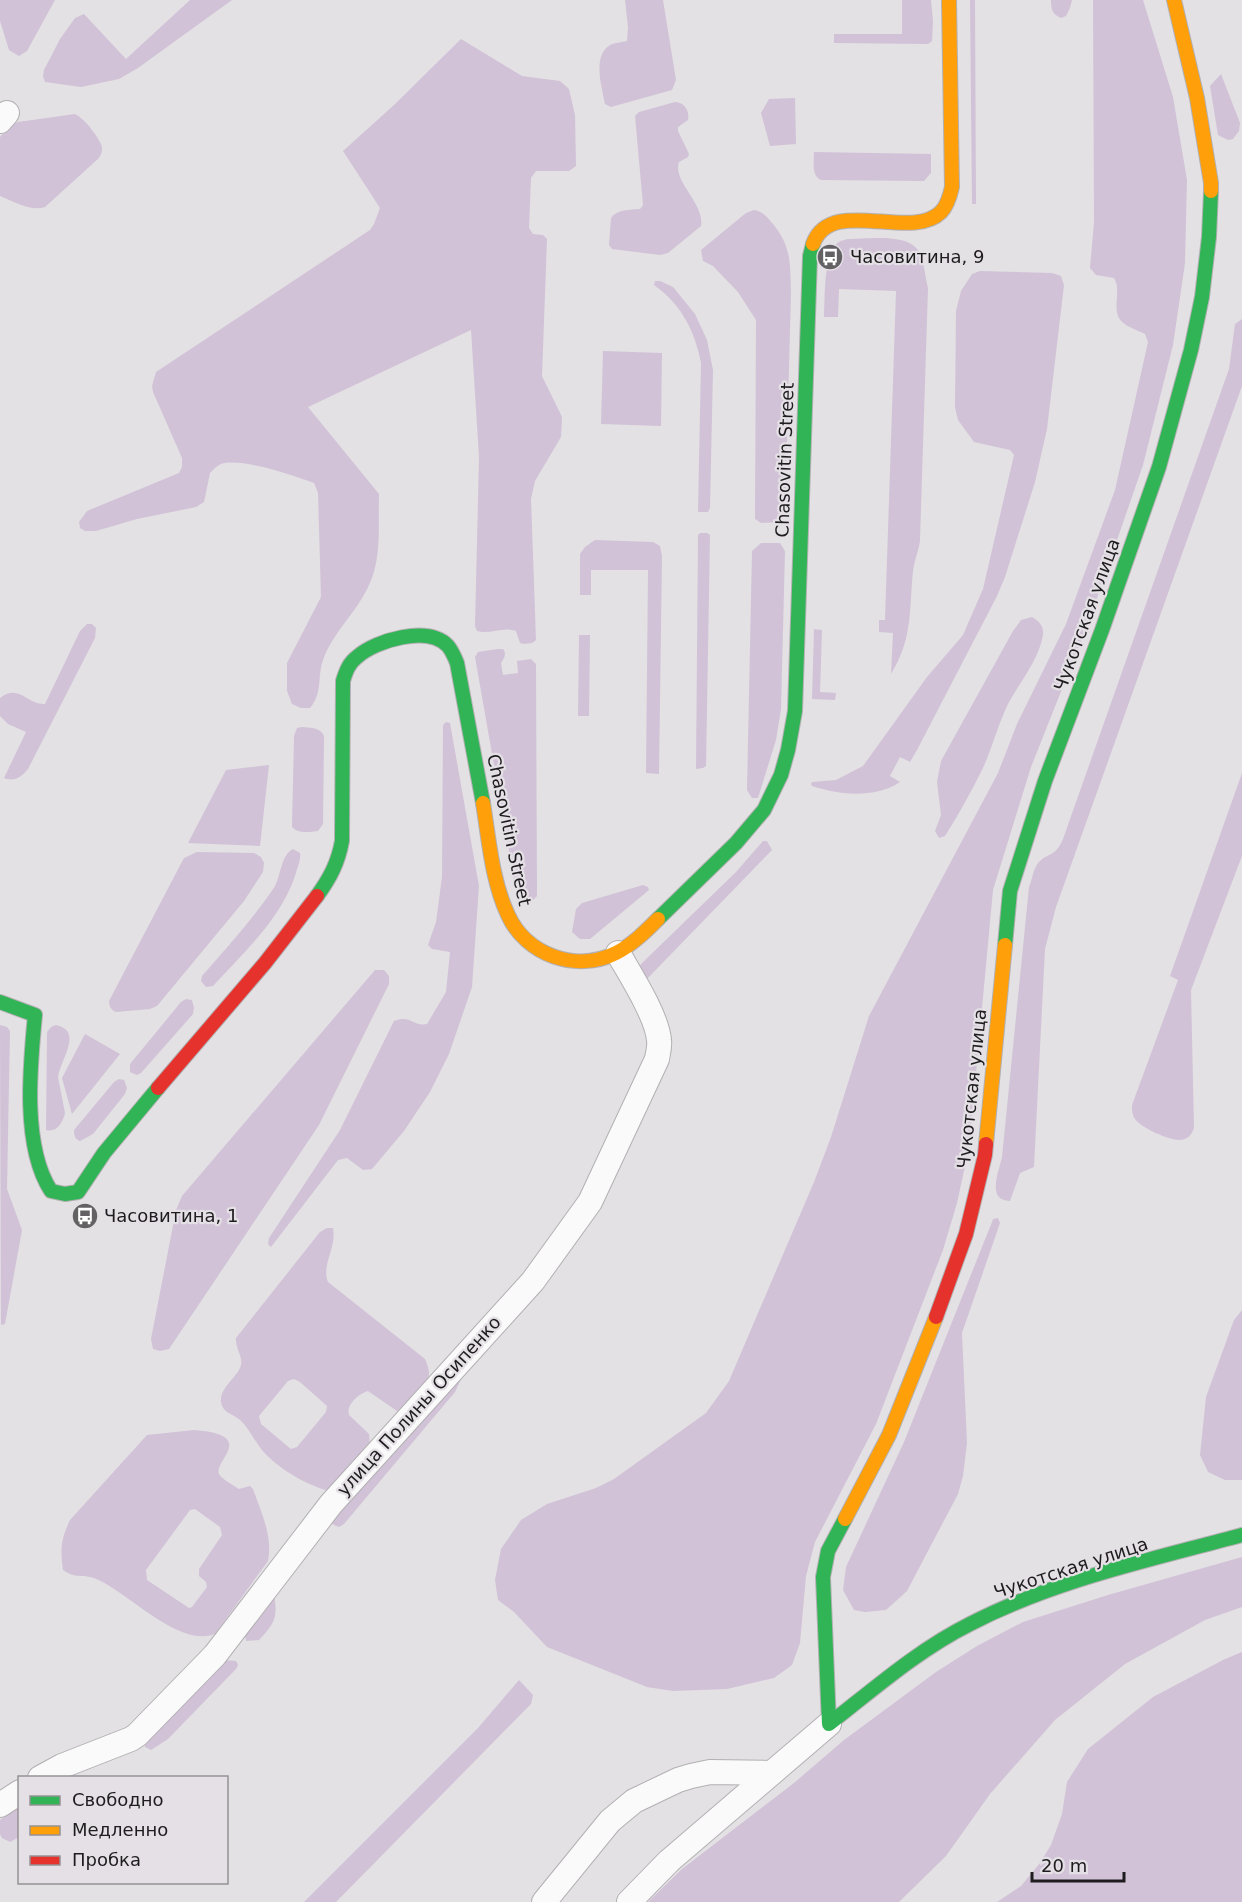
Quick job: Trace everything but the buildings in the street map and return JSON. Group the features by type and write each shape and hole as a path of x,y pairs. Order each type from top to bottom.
{"street":[{"name":"Chasovitin Street","path":"0,1002 35,1015 30,1094 33,1130 42,1178 51,1191 65,1194 78,1192 111,1145 265,963 331,877 339,859 342,841 342,691 344,677 350,663 364,651 394,639 420,636 442,642 449,647 457,663 499,892 508,917 516,930 542,951 556,959 576,964 596,962 618,953 728,852 764,810 775,791 790,746 795,711 810,256 821,230 832,223 846,221 924,222 941,212 950,200 952,176 949,0"},
{"name":"Чукотская улица","path":"829,1725 823,1577 828,1551 889,1435 938,1313 966,1234 985,1155 1010,891 1045,781 1102,630 1159,467 1191,350 1202,297 1209,237 1211,183 1197,98 1174,0"},
{"name":"улица Полины Осипенко","path":"44,1776 137,1735 215,1655 331,1504 532,1281 572,1228 590,1202 657,1059 659,1050 656,1026 636,983 618,953"},
{"name":"Чукотская улица","path":"829,1725 922,1653 967,1625 1013,1603 1096,1575 1242,1535"},
{"path":"629,1902 669,1861 829,1725"},
{"path":"544,1902 610,1821 633,1801 678,1780 710,1772 772,1773"},
{"path":"0,1805 18,1793"}],"shaded area":[{"path":"0,0 55,0 27,51 19,56 9,50 0,21"},
{"path":"190,0 232,0 138,68 119,79 81,87 45,82 44,70 60,39 75,18 84,14 126,59"},
{"path":"625,0 663,0 676,80 672,90 611,107 605,104 600,80 600,63 602,55 612,44 627,41"},
{"path":"902,0 931,0 932,41 928,44 834,43 834,34 902,34"},
{"path":"970,0 975,0 976,204 972,204"},
{"path":"1051,0 1072,0 1066,16 1061,18 1054,13"},
{"path":"1093,0 1143,0 1173,97 1187,180 1185,263 1173,345 1143,465 1089,621 1031,767 993,890 969,1148 957,1203 943,1250 876,1424 815,1542 806,1576 800,1643 792,1665 774,1678 727,1689 673,1691 647,1687 547,1647 514,1612 498,1600 495,1580 501,1549 521,1520 547,1504 596,1488 614,1479 706,1413 729,1381 814,1182 831,1137 869,1016 998,773 1017,724 1066,624 1115,490 1148,342 1145,334 1126,325 1119,317 1116,306 1117,287 1114,278 1096,275 1090,268 1094,222"},
{"path":"461,39 522,76 560,81 569,89 575,115 576,166 569,171 536,171 531,178 529,228 533,234 543,235 547,239 542,376 562,417 561,437 535,481 531,499 536,640 524,644 520,643 516,631 506,629 482,632 477,631 475,626 479,457 471,330 308,407 379,494 379,528 378,552 369,585 327,650 321,666 317,697 310,708 301,708 292,704 287,691 287,663 321,597 318,493 314,483 268,468 230,463 220,465 210,473 204,502 196,507 137,519 96,531 85,531 80,528 79,522 87,511 179,473 182,458 153,392 152,386 156,372 370,230 380,208 343,151"},
{"path":"1221,74 1240,123 1239,131 1233,139 1228,140 1218,135 1210,86"},
{"path":"795,98 796,144 770,146 761,113 769,99"},
{"path":"675,102 684,105 688,117 688,120 678,127 678,131 689,154 679,162 678,169 698,209 701,226 668,253 660,255 612,249 609,245 611,218 620,211 640,209 643,205 635,116 639,112"},
{"path":"75,114 86,123 99,140 102,149 99,158 45,207 28,207 0,196 0,137 11,125 18,122"},
{"path":"814,152 931,154 931,173 924,181 821,180 814,172"},
{"path":"754,210 767,217 784,241 789,257 791,293 785,517 778,522 761,523 755,519 756,320 738,292 713,266 703,261 701,250 746,213"},
{"path":"886,238 905,241 912,245 922,258 928,288 920,540 913,571 907,636 891,674 893,633 879,632 879,620 885,620 896,291 839,289 838,317 824,317 827,265 830,255 839,242 848,239"},
{"path":"980,271 1052,273 1061,276 1064,285 1047,429 1035,482 1005,577 917,750 910,762 900,757 890,776 900,782 879,791 857,794 834,792 812,786 812,782 836,780 863,766 927,677 963,635 983,589 1014,455 1010,450 974,442 958,420 955,407 956,311 961,291 972,274"},
{"path":"655,281 673,287 695,314 707,340 713,370 710,508 708,512 698,512 701,363 691,329 672,301 654,285"},
{"path":"1242,319 1242,386 1056,907 1045,949 1034,1167 1020,1173 1010,1201 1003,1200 998,1196 996,1184 1002,1157 1029,887 1038,863 1054,852 1063,839 1229,369 1235,324"},
{"path":"603,351 662,353 661,426 601,424"},
{"path":"700,533 710,535 706,766 696,769 698,535"},
{"path":"595,540 653,542 660,546 662,556 659,774 646,773 648,570 591,570 591,595 580,595 580,554"},
{"path":"761,543 780,543 785,551 781,709 776,740 758,798 752,798 747,790 752,551"},
{"path":"1032,617 1043,629 1041,644 1008,704 983,768 945,836 939,838 935,831 941,815 937,782 941,761 1013,631 1021,620"},
{"path":"87,624 92,624 96,628 95,638 28,769 18,778 4,778 26,732 8,724 0,716 0,698 13,693 45,704 80,631"},
{"path":"814,629 822,630 820,692 836,693 835,700 812,699"},
{"path":"579,635 590,635 589,716 578,716"},
{"path":"503,649 505,653 501,663 503,675 518,673 517,661 531,659 536,664 537,896 533,900 519,897 516,890 475,657 478,652"},
{"path":"446,722 450,723 479,886 472,987 449,1054 430,1092 404,1131 372,1169 363,1170 347,1158 338,1160 271,1247 268,1244 269,1238 340,1130 394,1021 404,1019 427,1024 446,992 450,952 432,949 428,945 436,922 442,877 443,725"},
{"path":"297,728 318,729 324,736 323,824 318,831 300,832 292,827 294,736"},
{"path":"269,765 260,846 188,843 226,770"},
{"path":"1242,773 1242,856 1191,990 1194,1128 1187,1138 1174,1139 1156,1133 1138,1122 1133,1115 1132,1105 1178,980 1170,976"},
{"path":"763,841 767,841 772,850 645,981 638,970 641,964 736,872"},
{"path":"293,849 300,853 299,862 280,907 237,961 213,986 206,987 201,981 202,976 267,898 275,886 286,856"},
{"path":"197,852 254,853 261,857 264,863 263,872 244,901 157,1006 150,1009 114,1011 109,1001 184,858"},
{"path":"643,885 649,890 590,939 580,939 572,932 576,909 582,903"},
{"path":"375,970 384,970 389,976 389,984 319,1125 169,1349 160,1351 153,1349 151,1339 176,1210 182,1196"},
{"path":"186,999 192,1000 193,1014 141,1073 137,1075 130,1072 130,1064 181,1002"},
{"path":"0,1025 7,1027 10,1031 7,1189 22,1230 5,1324 1,1325"},
{"path":"56,1025 64,1028 69,1040 58,1077 65,1113 59,1126 53,1130 46,1130 47,1032"},
{"path":"85,1034 120,1054 72,1114 62,1078"},
{"path":"119,1079 124,1080 127,1088 125,1094 93,1134 80,1141 75,1136 74,1130"},
{"path":"998,1218 1000,1223 962,1333 967,1443 958,1494 907,1591 886,1610 865,1612 854,1610 843,1590 846,1567 904,1442 993,1219"},
{"path":"333,1228 333,1242 326,1269 328,1282 425,1359 429,1374 417,1395 397,1411 368,1391 354,1400 349,1407 349,1415 369,1434 370,1446 329,1491 300,1479 273,1461 243,1423 223,1408 221,1401 223,1391 241,1365 236,1338 320,1232","holes":["294,1379 327,1406 326,1412 297,1447 291,1449 261,1424 259,1416 288,1381"]},
{"path":"1242,1310 1242,1480 1225,1480 1208,1472 1200,1455 1206,1397 1234,1320"},
{"path":"464,1373 455,1392 344,1524 339,1527 328,1520"},
{"path":"194,1430 224,1437 229,1443 229,1449 219,1469 219,1474 239,1489 250,1486 263,1515 269,1542 268,1561 215,1634 200,1636 185,1633 169,1626 94,1578 75,1575 63,1570 62,1544 70,1520 147,1435","holes":["195,1509 220,1527 222,1535 199,1569 199,1576 206,1582 207,1587 192,1607 189,1608 147,1580 146,1570 190,1510"]},
{"path":"1242,1557 1242,1607 1205,1620 1125,1664 1055,1720 990,1794 946,1856 899,1902 648,1902 682,1869 794,1783 844,1740 936,1672 977,1646 1023,1622"},
{"path":"274,1595 276,1609 269,1629 259,1640 246,1641 245,1635"},
{"path":"1242,1652 1242,1902 997,1902 1021,1886 1051,1845 1062,1814 1067,1782 1088,1749 1153,1697"},
{"path":"223,1660 236,1661 238,1665 236,1669 168,1739 151,1750 145,1747 145,1742"},
{"path":"519,1680 533,1695 531,1704 336,1902 304,1902 478,1728"},
{"path":"18,1807 18,1838 10,1842 2,1838 0,1820"}],"traffic: fast":[{"path":"1005,945 1010,891 1045,781 1102,630 1159,467 1191,350 1202,297 1209,237 1211,191"},
{"path":"658,919 736,843 764,810 781,775 788,750 795,711 810,256 813,244"},
{"path":"317,896 333,870 342,841 343,681 352,662 376,645 402,637 428,636 448,646 457,663 483,803"},
{"path":"0,1002 35,1015 30,1081 32,1129 42,1173 51,1191 65,1194 78,1192 104,1153 158,1088"},
{"path":"845,1519 828,1551 823,1577 829,1724 932,1646 1002,1609 1103,1572 1242,1535"}],"traffic: slow":[{"path":"813,244 822,230 836,223 854,220 911,223 928,220 945,207 952,187 949,0"},
{"path":"1174,0 1197,98 1211,191"},
{"path":"483,803 498,888 508,915 516,929 540,950 569,960 601,959 628,946 658,919"},
{"path":"986,1144 1005,945"},
{"path":"845,1519 889,1435 936,1317"}],"traffic: jam":[{"path":"158,1088 265,963 317,896"},
{"path":"936,1317 966,1234 986,1144"}],"place":[{"name":"Часовитина, 9","path":"830,257"},
{"name":"Часовитина, 1","path":"85,1216"}]}
